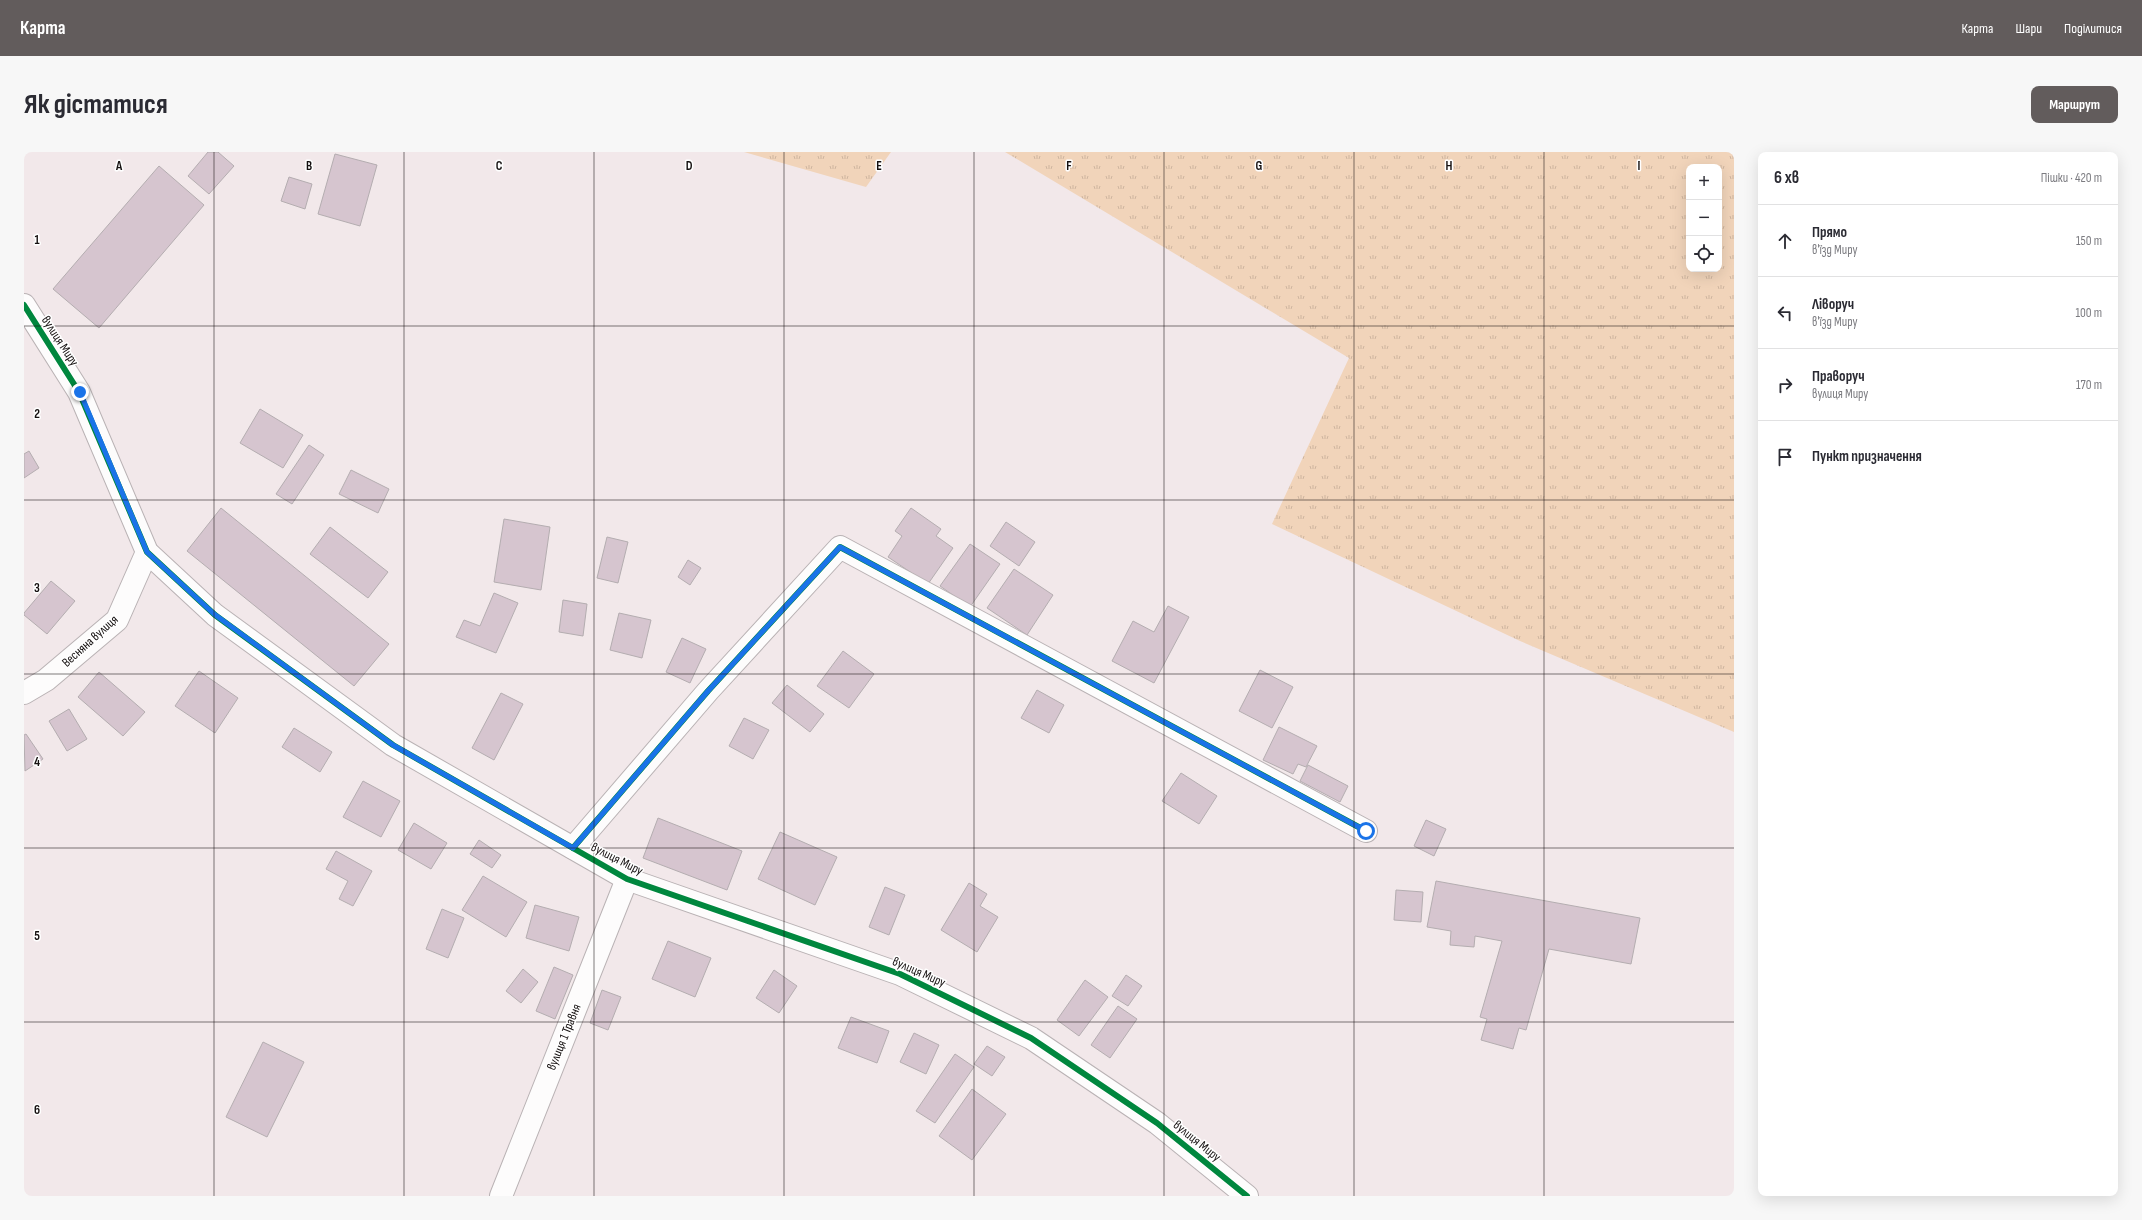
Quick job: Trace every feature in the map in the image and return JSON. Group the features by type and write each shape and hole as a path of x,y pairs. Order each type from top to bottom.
{"street":[{"name":"вулиця Миру","path":"24,305 80,392 147,552 214,614 393,745 627,879 900,974 1031,1038 1157,1123 1248,1196"},
{"path":"573,848 708,691 840,547 1366,831"},
{"name":"Весняна вулиця","path":"24,693 46,680 117,620 147,552"},
{"name":"вулиця 1 Травня","path":"501,1196 627,879"}],"green space":[{"path":"744,152 891,152 866,187"},
{"path":"1005,152 1734,152 1734,732 1520,641 1272,524 1349,358"}],"building":[{"path":"208,152 218,152 234,166 209,194 188,176"},
{"path":"335,154 377,165 360,226 318,214"},
{"path":"159,166 204,205 99,328 53,289"},
{"path":"289,177 312,184 305,209 281,201"},
{"path":"260,409 303,435 283,468 240,443"},
{"path":"309,445 324,455 292,504 276,494"},
{"path":"29,451 39,468 24,478 24,454"},
{"path":"351,470 389,489 378,513 339,494"},
{"path":"221,508 389,644 354,686 187,551"},
{"path":"911,508 941,529 936,536 953,548 928,584 888,557 902,536 895,531"},
{"path":"504,519 550,527 541,590 494,582"},
{"path":"1006,522 1035,542 1019,566 990,546"},
{"path":"330,527 388,572 368,598 310,554"},
{"path":"607,537 628,542 618,583 597,578"},
{"path":"970,544 1000,564 970,607 940,586"},
{"path":"688,560 701,568 690,585 678,577"},
{"path":"1014,569 1053,595 1027,635 987,608"},
{"path":"51,581 75,601 47,634 24,615 24,613"},
{"path":"494,593 518,603 496,653 456,637 464,620 480,626"},
{"path":"563,600 587,604 583,636 559,632"},
{"path":"1168,606 1189,617 1154,683 1112,661 1133,621 1154,632"},
{"path":"619,613 651,620 642,658 610,650"},
{"path":"682,638 706,649 690,683 666,672"},
{"path":"843,651 874,674 849,708 817,686"},
{"path":"1260,670 1293,687 1272,728 1239,711"},
{"path":"199,671 238,698 215,733 175,706"},
{"path":"99,672 145,712 123,736 78,697"},
{"path":"787,685 824,714 810,732 772,703"},
{"path":"1037,690 1064,705 1049,733 1021,718"},
{"path":"501,693 523,704 494,760 472,748"},
{"path":"69,709 87,739 67,751 49,721"},
{"path":"744,718 769,730 753,759 729,746"},
{"path":"1279,727 1317,746 1306,767 1298,764 1293,774 1263,760"},
{"path":"294,728 332,752 320,772 282,747"},
{"path":"26,734 43,759 25,771 24,735"},
{"path":"1308,765 1348,786 1340,802 1300,781"},
{"path":"1181,773 1217,796 1199,824 1162,801"},
{"path":"363,781 400,801 381,837 343,817"},
{"path":"658,818 742,851 727,890 643,858"},
{"path":"1426,820 1446,829 1434,856 1414,846"},
{"path":"414,823 447,843 431,869 398,850"},
{"path":"780,832 837,857 815,905 758,879"},
{"path":"479,840 501,855 492,868 470,854"},
{"path":"336,851 372,871 353,906 339,899 348,881 326,869"},
{"path":"483,876 527,902 506,937 462,910"},
{"path":"1436,881 1640,918 1631,964 1549,949 1526,1030 1519,1028 1513,1049 1481,1040 1487,1019 1480,1017 1502,941 1475,936 1474,947 1450,945 1451,931 1427,927"},
{"path":"969,883 987,894 980,906 998,917 977,952 941,930"},
{"path":"885,887 905,895 889,935 869,927"},
{"path":"1396,890 1423,892 1421,922 1394,920"},
{"path":"535,905 579,917 569,951 526,938"},
{"path":"442,909 464,918 448,958 426,949"},
{"path":"668,941 711,958 695,997 652,979"},
{"path":"554,967 573,975 555,1019 536,1011"},
{"path":"523,969 538,982 521,1003 506,991"},
{"path":"774,970 797,986 779,1013 756,998"},
{"path":"1126,975 1142,986 1128,1006 1112,996"},
{"path":"1085,980 1108,997 1079,1036 1057,1020"},
{"path":"602,990 621,997 608,1030 590,1023"},
{"path":"1118,1006 1137,1019 1110,1058 1091,1045"},
{"path":"851,1017 889,1031 877,1063 838,1048"},
{"path":"914,1033 939,1045 926,1074 900,1062"},
{"path":"263,1042 304,1062 267,1137 226,1117"},
{"path":"987,1046 1005,1057 992,1076 974,1064"},
{"path":"955,1054 974,1067 935,1123 916,1111"},
{"path":"972,1089 1006,1114 972,1160 939,1136"}],"cycle path":[{"path":"24,305 79,392 147,552 215,615 393,745 627,879 900,974 1031,1038 1157,1123 1247,1196"},
{"path":"573,848 708,691 840,547 1366,831"}],"route":[{"path":"80,392 147,552 214,614 393,745 573,848 708,691 840,547 1366,831"}]}
